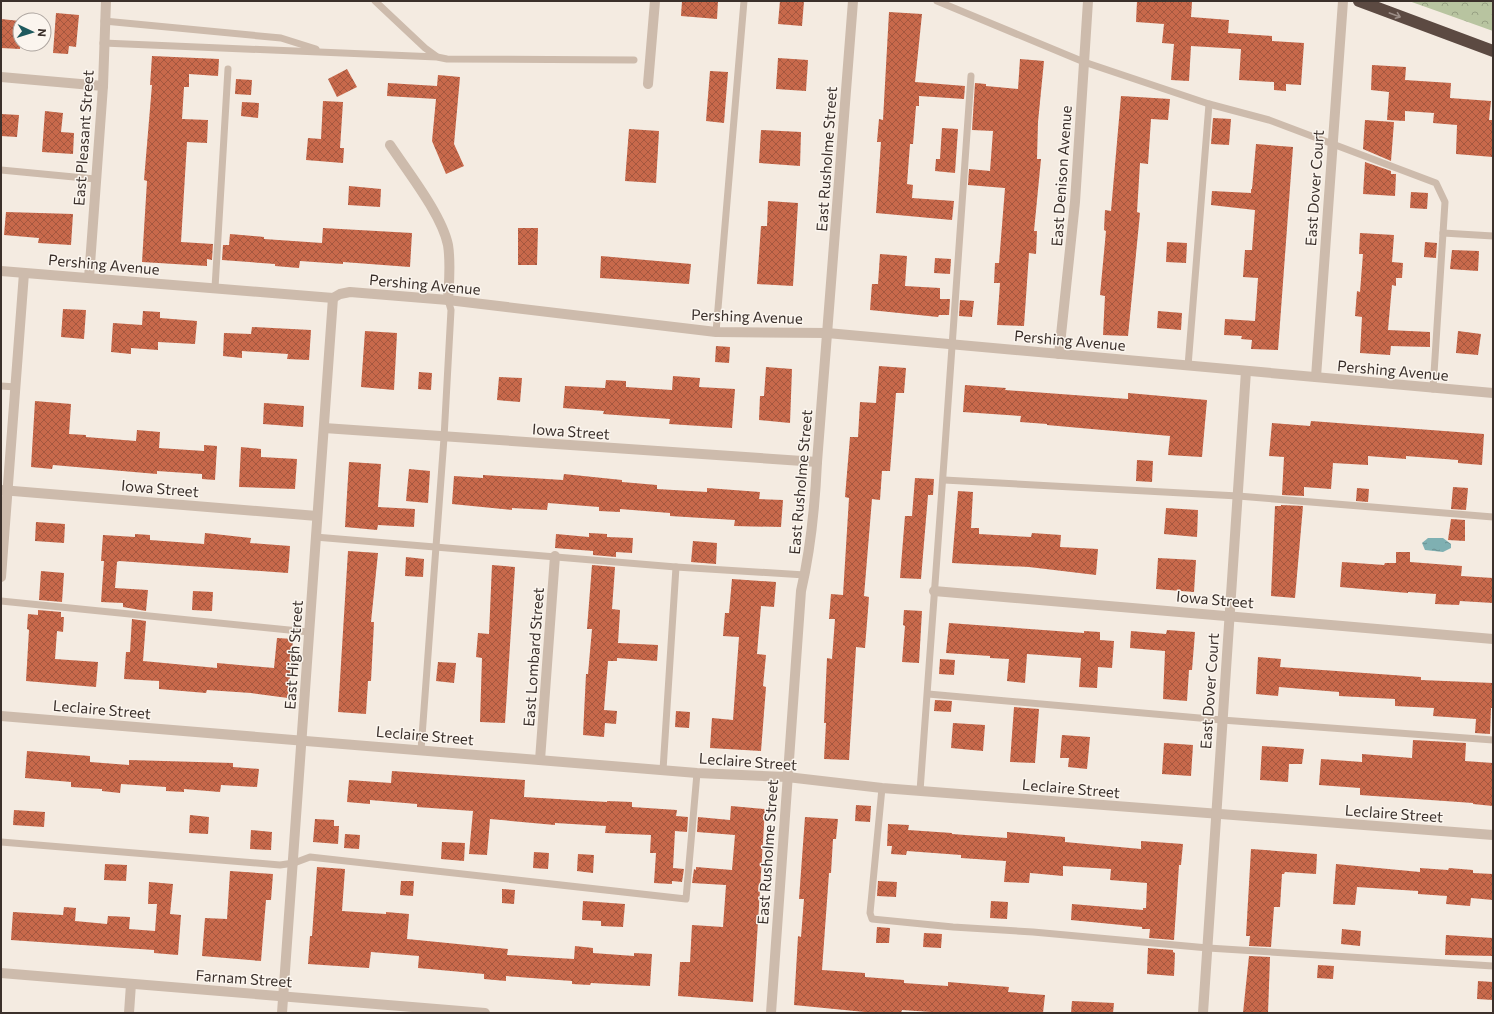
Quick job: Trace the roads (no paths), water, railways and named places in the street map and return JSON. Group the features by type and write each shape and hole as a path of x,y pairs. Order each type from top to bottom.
{"highway":[{"path":"1359,1 1493,51"}],"street":[{"name":"East Pleasant Street","path":"89,278 95,179 103,86 103,43 106,1"},
{"path":"648,84 655,1"},
{"name":"East Rusholme Street","path":"771,1013 801,591 814,518 817,462 853,1"},
{"name":"East Denison Avenue","path":"1059,354 1075,202 1088,1"},
{"name":"East Dover Court","path":"1316,377 1343,1"},
{"path":"1,77 103,86"},
{"path":"390,145 441,225 448,244 450,265 448,300"},
{"name":"Pershing Avenue","path":"1,271 333,298 340,294 350,292 448,300 716,332 827,333 1493,393"},
{"path":"1,577 5,490 16,387 24,273"},
{"name":"East High Street","path":"282,1013 294,863 315,537 333,298"},
{"name":"East Dover Court","path":"1203,1013 1246,371"},
{"name":"Iowa Street","path":"324,428 444,438 817,462"},
{"name":"Iowa Street","path":"5,490 317,516"},
{"name":"East Lombard Street","path":"540,760 555,556"},
{"name":"Iowa Street","path":"934,591 1493,639"},
{"name":"Leclaire Street","path":"1,716 697,773 787,777 882,788 1216,815 1493,835"},
{"name":"Farnam Street","path":"1,973 485,1013"},
{"path":"129,1013 132,984"}],"lane":[{"path":"376,1 425,48 437,57"},
{"path":"716,332 744,1"},
{"path":"937,1 1084,62 1209,104 1269,120 1332,142 1436,183 1445,202 1433,388"},
{"path":"104,21 281,38 326,52"},
{"path":"103,43 437,57 447,59 634,60"},
{"path":"214,288 228,69"},
{"path":"920,791 928,694 934,591 944,480 951,344 971,76"},
{"path":"1188,366 1209,104"},
{"path":"1,170 95,179"},
{"path":"1443,233 1493,236"},
{"path":"421,750 444,438 451,310 448,300"},
{"path":"1,386 16,387"},
{"path":"944,480 1238,496 1493,517"},
{"path":"315,537 676,567 804,575"},
{"path":"663,770 676,567"},
{"path":"1,601 309,632"},
{"path":"928,694 1222,720 1493,740"},
{"path":"1,842 280,865 294,863 310,858 686,900 697,773"},
{"path":"882,788 870,913 872,918 953,928 1033,932 1208,948 1493,966"}],"water":[{"path":"1428,538 1443,538 1451,544 1451,548 1443,552 1425,550 1422,543"}]}
